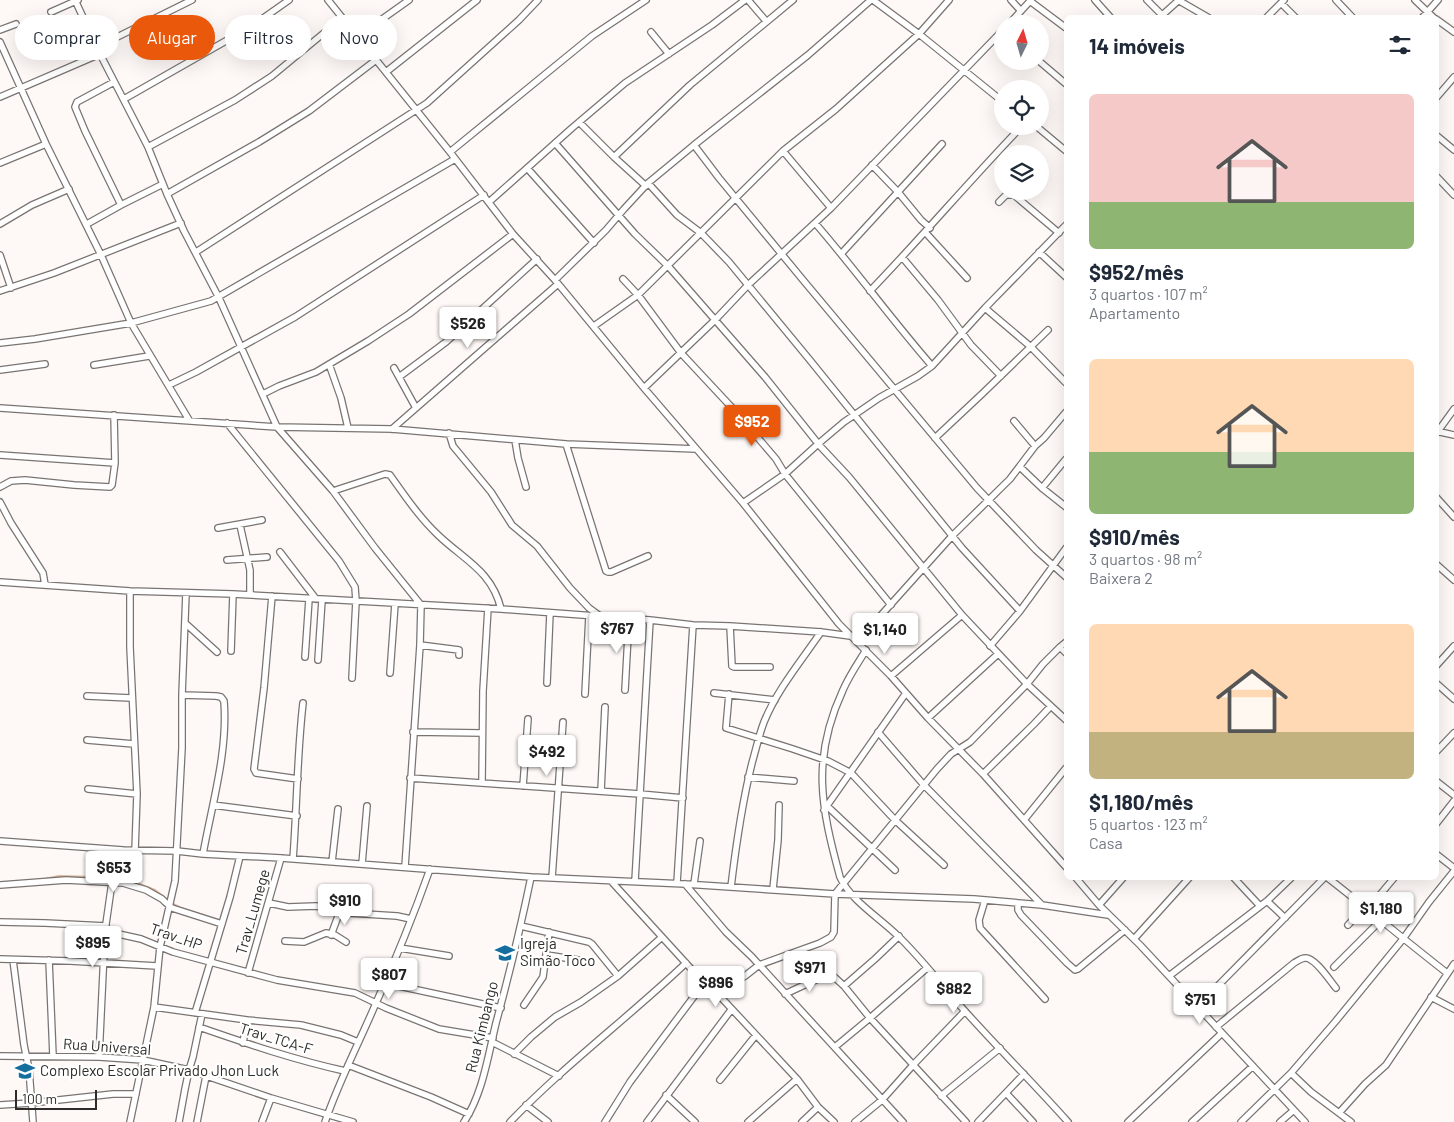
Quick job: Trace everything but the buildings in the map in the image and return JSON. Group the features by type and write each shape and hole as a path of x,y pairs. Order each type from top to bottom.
{"street":[{"path":"51,12 76,0 82,15"},
{"path":"119,36 192,0"},
{"path":"124,99 252,26 289,0"},
{"path":"328,0 340,15"},
{"path":"388,15 409,0"},
{"path":"386,72 477,0"},
{"path":"196,252 428,103 519,20 538,0"},
{"path":"450,152 592,36 646,0"},
{"path":"489,202 626,83 746,0 766,22"},
{"path":"614,157 690,85 793,0"},
{"path":"392,429 557,282 647,185 694,145 808,55 872,0 919,34 994,94"},
{"path":"594,326 638,294 783,151 848,98 919,34 949,0"},
{"path":"1011,0 1021,11"},
{"path":"1094,0 1109,15"},
{"path":"1147,0 1159,15"},
{"path":"1161,15 1179,0 1204,15"},
{"path":"1336,0 1350,15"},
{"path":"1414,0 1424,15 1438,0"},
{"path":"1017,15 1031,1 1064,26"},
{"path":"1269,15 1282,1 1294,15"},
{"path":"1439,21 1454,32"},
{"path":"0,30 15,24"},
{"path":"651,32 669,54"},
{"path":"148,147 235,100 272,76 321,35"},
{"path":"644,388 748,285 831,208 994,39"},
{"path":"0,42 46,144 87,224 131,323 189,420"},
{"path":"0,97 86,60"},
{"path":"103,60 148,147 180,223 219,298 277,427 333,491 375,548 421,605 405,867"},
{"path":"167,194 259,142 309,111 376,60 513,234 538,259 644,388 743,503 850,636 891,676 1064,864"},
{"path":"1049,70 1064,82"},
{"path":"1439,94 1454,77"},
{"path":"114,82 76,102 75,107 121,205"},
{"path":"579,122 677,215 701,233 729,262 962,548 1020,610"},
{"path":"870,291 1014,135"},
{"path":"1047,135 1064,149"},
{"path":"1439,138 1454,150"},
{"path":"555,143 635,234 668,266 765,377 818,444 849,477 923,570 962,615 1027,684 1064,718"},
{"path":"0,163 46,144"},
{"path":"842,254 942,144"},
{"path":"694,145 803,280 977,488 1064,575"},
{"path":"783,151 831,208"},
{"path":"0,343 131,323 190,308 219,298 455,159"},
{"path":"872,165 898,192 967,278"},
{"path":"527,168 594,243"},
{"path":"1439,179 1454,195"},
{"path":"87,224 163,184"},
{"path":"0,224 32,205 69,189"},
{"path":"169,385 241,348 295,317 484,195"},
{"path":"999,202 1006,195 1014,195 1059,233"},
{"path":"0,291 101,255 180,223"},
{"path":"815,223 932,366"},
{"path":"743,503 786,474 854,414 932,366 985,308 1064,227"},
{"path":"263,394 316,372 409,314 513,234"},
{"path":"1039,252 1064,275"},
{"path":"0,255 11,288"},
{"path":"902,257 927,285 976,352 1000,376"},
{"path":"399,376 446,342 538,259"},
{"path":"623,279 638,294 681,353 736,412 776,459 891,605"},
{"path":"985,308 1031,347 1064,381"},
{"path":"935,438 1048,330"},
{"path":"94,365 150,356"},
{"path":"0,370 45,364"},
{"path":"329,364 348,428"},
{"path":"394,368 416,408"},
{"path":"0,408 277,427 392,429 566,444 696,449"},
{"path":"1439,429 1454,409"},
{"path":"857,642 953,535 1010,479 1035,446 1064,414"},
{"path":"0,487 11,481 25,480 110,487 112,485 115,463 114,415"},
{"path":"1014,421 1035,446"},
{"path":"227,423 346,570 355,587 352,678"},
{"path":"1439,432 1454,434"},
{"path":"449,433 452,446 491,492 512,525 537,546 570,588 600,617"},
{"path":"515,440 526,487"},
{"path":"566,444 606,571 610,572 648,556"},
{"path":"0,455 115,463"},
{"path":"1042,488 1064,461"},
{"path":"1020,467 1064,505"},
{"path":"333,491 385,474 390,475 411,505 438,536 483,574 494,588 501,609"},
{"path":"1439,500 1454,516"},
{"path":"0,502 43,573 46,586"},
{"path":"218,528 262,520"},
{"path":"240,525 250,570 250,595"},
{"path":"990,646 1020,610 1064,550"},
{"path":"280,552 319,599 318,660"},
{"path":"227,560 266,558"},
{"path":"1439,567 1454,580"},
{"path":"0,582 130,591 233,594 488,608 629,618 693,625 821,632 850,636"},
{"path":"130,591 131,698 137,794 135,851"},
{"path":"130,1122 154,1007 160,947 175,881 182,748 186,593"},
{"path":"231,651 233,594"},
{"path":"272,596 264,688 254,769 256,773 298,779"},
{"path":"305,657 309,599"},
{"path":"390,673 395,604"},
{"path":"482,783 482,691 488,608"},
{"path":"547,682 550,613"},
{"path":"891,676 962,615"},
{"path":"585,694 589,616"},
{"path":"625,690 629,618"},
{"path":"635,881 650,620"},
{"path":"185,623 217,652"},
{"path":"677,883 693,625"},
{"path":"730,626 732,666 770,667"},
{"path":"731,887 736,843 748,778 764,722 775,700 821,632"},
{"path":"716,992 759,966 820,944 831,937 834,932 835,894 924,784 951,754 970,742 1064,644"},
{"path":"420,645 459,650 460,655"},
{"path":"1439,663 1454,646"},
{"path":"1060,647 1064,650"},
{"path":"866,650 843,688 830,724 822,759 821,781 825,808 843,884 899,936 965,1011 1068,1122"},
{"path":"928,718 998,654"},
{"path":"1439,686 1454,699"},
{"path":"825,808 906,693"},
{"path":"714,694 775,700"},
{"path":"729,694 726,728 822,759 851,773 895,820 944,865"},
{"path":"182,695 216,696 221,697 224,701 219,771 203,854"},
{"path":"87,696 131,698"},
{"path":"293,859 297,816 299,733 303,703"},
{"path":"983,774 1051,706"},
{"path":"601,791 605,707"},
{"path":"522,786 528,719"},
{"path":"552,878 563,722"},
{"path":"413,732 482,733"},
{"path":"878,732 924,784 1042,905"},
{"path":"1439,749 1454,733"},
{"path":"87,740 134,744"},
{"path":"1024,820 1064,770"},
{"path":"410,778 683,798"},
{"path":"748,778 794,781"},
{"path":"1439,783 1454,795"},
{"path":"88,789 137,794"},
{"path":"1439,820 1454,801"},
{"path":"212,805 297,816"},
{"path":"773,889 779,805"},
{"path":"362,864 367,806"},
{"path":"825,808 896,870"},
{"path":"332,862 338,809"},
{"path":"0,841 135,851 430,868 531,877 677,883 835,894 985,900 1042,905 1108,915"},
{"path":"694,884 700,841"},
{"path":"120,883 123,850"},
{"path":"195,1013 240,856"},
{"path":"1439,856 1454,868"},
{"name":"Trav_Lumege","path":"248,972 281,858"},
{"path":"325,1122 400,948 430,868"},
{"path":"1241,1122 1290,1073 1335,1022 1403,939 1429,902 1454,872"},
{"name":"Rua Kimbango","path":"465,1122 480,1086 493,1040 531,877"},
{"path":"0,885 66,880 133,885 162,899 170,906 222,924"},
{"path":"1078,880 1108,915 1134,939 1305,1122"},
{"path":"1099,905 1121,880"},
{"path":"1134,939 1187,880"},
{"path":"1236,880 1260,906"},
{"path":"1169,976 1267,901 1289,880"},
{"path":"1197,1007 1322,880"},
{"path":"1331,880 1447,973"},
{"path":"1348,925 1392,880"},
{"path":"611,881 704,983 716,992 797,1079 818,1107 834,1122"},
{"path":"99,1057 106,929 112,882"},
{"path":"685,884 726,932 903,1122"},
{"path":"985,900 979,920 980,928 1044,999"},
{"path":"1267,901 1285,918"},
{"path":"269,902 288,907 316,906 411,919"},
{"path":"1018,903 1018,910 1021,915 1075,970 1125,930"},
{"path":"331,934 340,910"},
{"path":"1334,967 1380,921"},
{"name":"Trav_HP","path":"0,922 106,929 136,937 173,952 248,972 292,983 355,993 438,1029 493,1040 514,1054 558,1076"},
{"path":"521,926 592,944 618,976"},
{"path":"524,1005 544,977 549,932"},
{"path":"285,941 304,942 322,934 331,934 346,942"},
{"path":"514,1054 531,1036 555,1017 581,1002 618,976 662,936"},
{"path":"844,986 899,936"},
{"path":"400,948 449,956"},
{"path":"547,955 578,960"},
{"path":"1216,1028 1294,963 1303,958 1308,958 1314,962 1336,988"},
{"path":"0,959 157,966"},
{"path":"13,960 33,1122"},
{"path":"49,960 53,1056"},
{"path":"510,1122 558,1076 651,996 686,963"},
{"path":"1339,1113 1365,1084 1386,1065 1454,964"},
{"path":"835,1047 927,968"},
{"path":"785,994 831,974 844,986 870,1018 966,1122"},
{"path":"605,1122 630,1082 704,983"},
{"path":"385,984 501,1008"},
{"path":"1431,997 1454,1009"},
{"path":"154,1007 312,1027 358,1042"},
{"path":"647,1122 731,1010"},
{"path":"855,1122 882,1100 965,1011"},
{"path":"179,1122 202,1014"},
{"path":"243,1043 247,1020"},
{"name":"Trav_TCA-F","path":"200,1027 243,1043 300,1060 347,1068 431,1097 469,1114"},
{"path":"1128,1122 1222,1033"},
{"path":"720,1080 756,1035"},
{"path":"942,1096 1000,1048"},
{"name":"Rua Universal","path":"0,1056 99,1057 143,1060 189,1070 271,1098 353,1122"},
{"path":"1192,1122 1253,1066"},
{"path":"1290,1073 1311,1092 1351,1122"},
{"path":"978,1122 1024,1074"},
{"path":"197,1122 206,1076"},
{"path":"748,1122 797,1079"},
{"path":"1006,1093 1033,1122"},
{"path":"0,1105 113,1094 136,1094"},
{"path":"666,1095 695,1122"},
{"path":"262,1122 271,1098"},
{"path":"526,1105 548,1122"},
{"path":"802,1122 818,1107"},
{"path":"1280,1122 1294,1110"}],"waterway":[{"path":"44,879 59,876 127,879 155,890 168,900"},
{"path":"0,882 7,882"},
{"path":"172,903 181,908 219,920"}],"place":[{"name":"Igreja Simão Toco","path":"505,953"},
{"name":"Complexo Escolar Privado Jhon Luck","path":"25,1071"}]}
